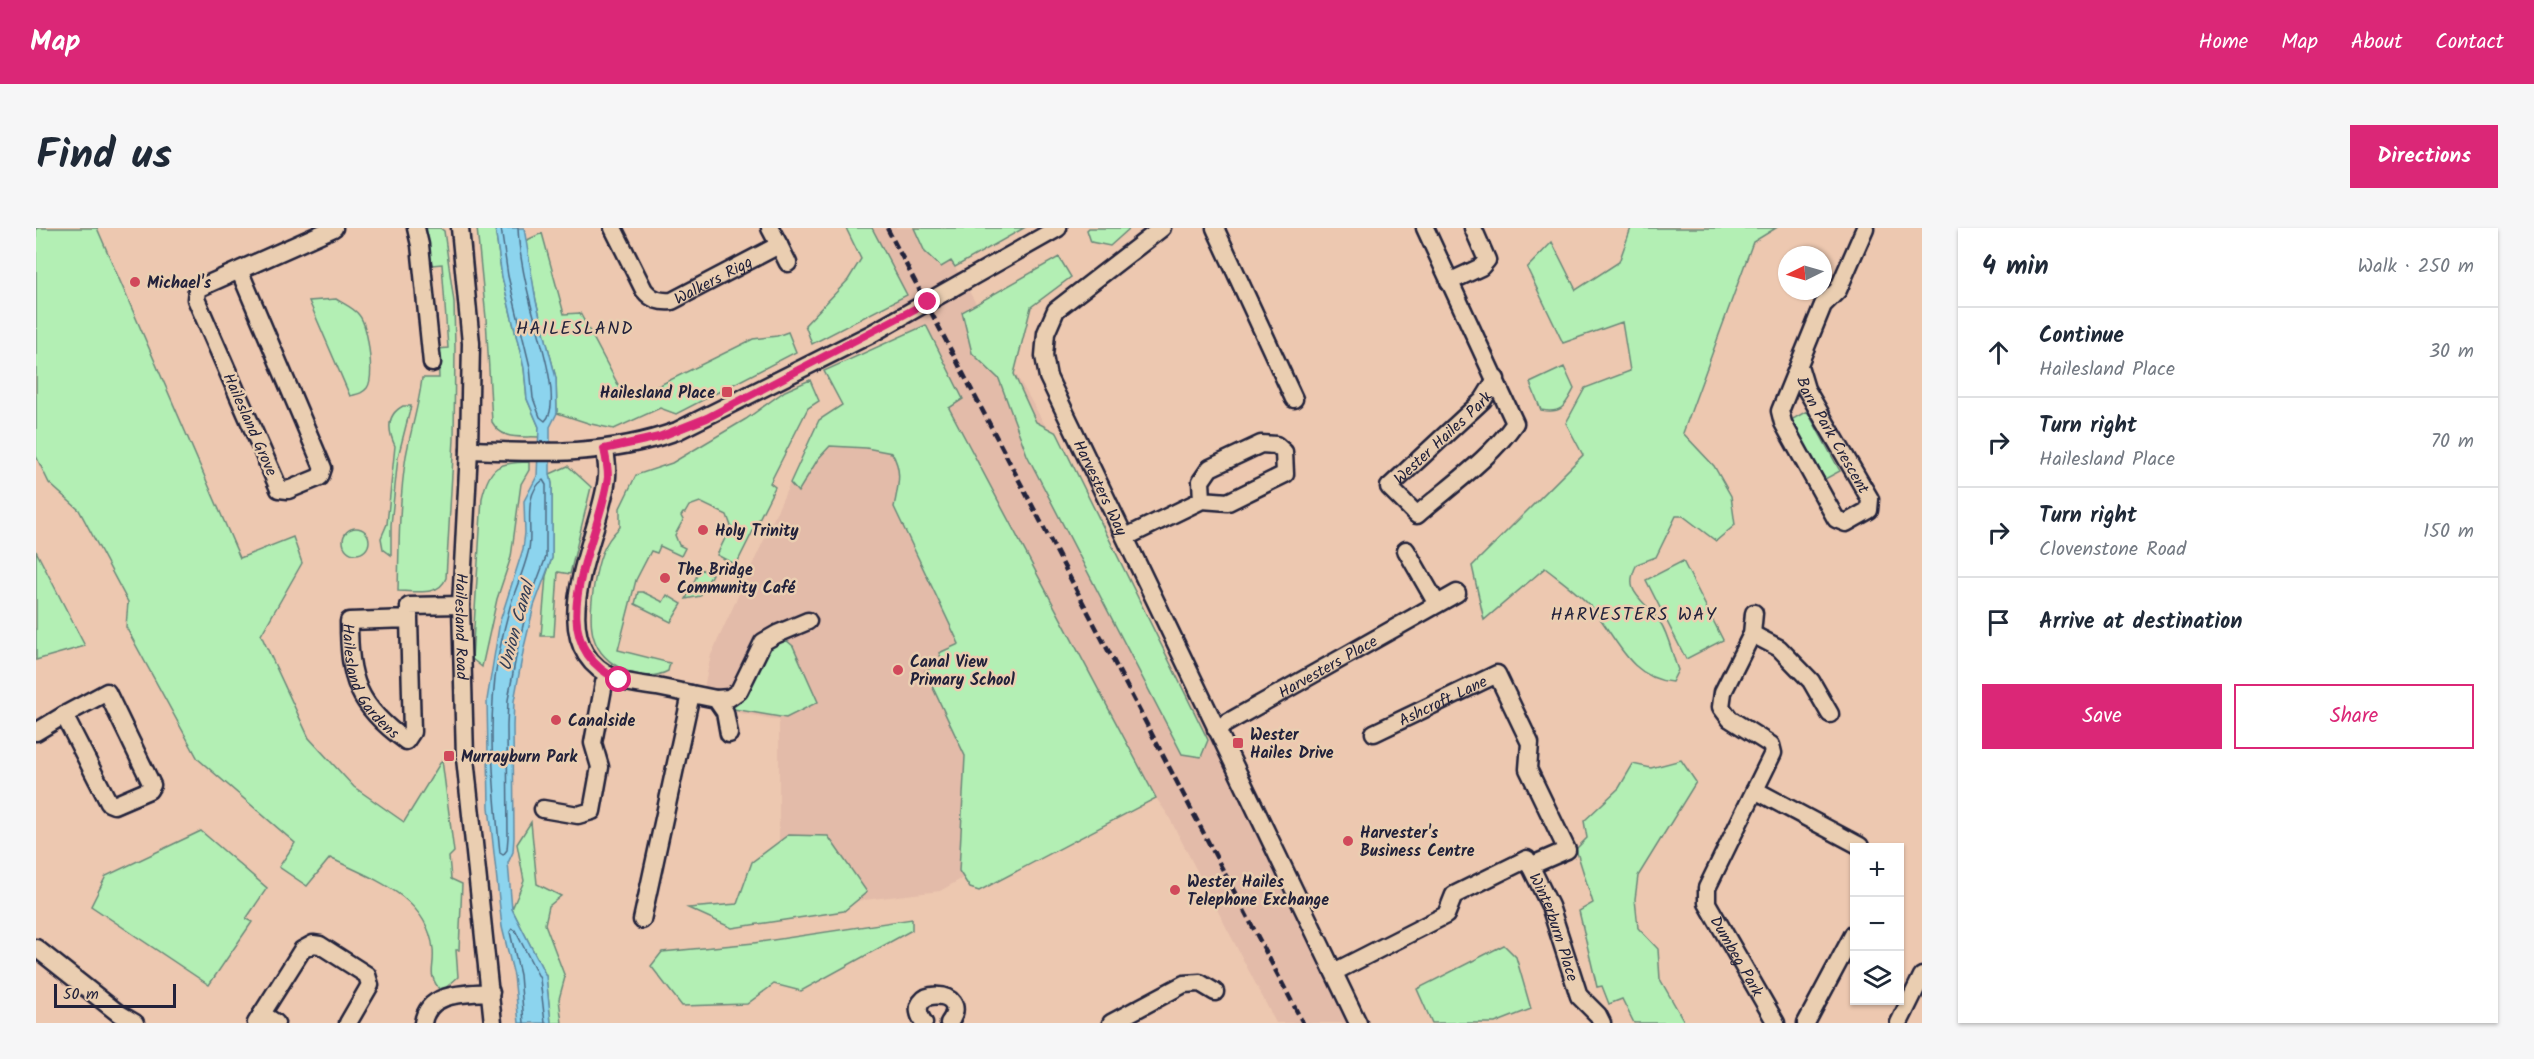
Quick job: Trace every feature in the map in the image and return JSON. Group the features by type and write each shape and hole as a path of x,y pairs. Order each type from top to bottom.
{"street":[{"name":"Hailesland Grove","path":"240,272 323,468 320,477 288,490 279,489 196,299 197,289 240,272 334,228"},
{"path":"416,228 420,245 432,363"},
{"name":"Hailesland Road","path":"460,228 471,343 469,450 461,605 465,758 493,1023"},
{"name":"Walkers Rigg","path":"613,228 645,290 650,297 664,302 779,245"},
{"path":"770,228 788,263"},
{"path":"469,450 512,453 562,452 604,449 659,437 707,418 871,334 1058,228"},
{"name":"Harvesters Way","path":"1162,228 1056,310 1046,333 1044,356 1048,377 1358,1023"},
{"path":"1215,228 1281,381 1294,399"},
{"name":"Wester Hailes Park","path":"1425,228 1496,379 1515,423 1508,434 1417,515 1389,487 1483,400 1496,379"},
{"path":"1449,282 1481,267 1487,260 1473,228"},
{"name":"Barn Park Crescent","path":"1800,369 1806,389 1870,499 1869,510 1846,523 1836,519 1783,423 1780,411 1800,369 1823,305 1838,290 1865,228"},
{"path":"1126,537 1202,500 1228,502 1285,474 1284,452 1276,444 1261,444 1210,468 1201,481 1202,500"},
{"path":"604,449 608,468 606,488 581,578 577,615 579,632 586,652 608,675 630,682 716,699 729,698 739,691 763,642 808,621"},
{"path":"1406,550 1437,604"},
{"name":"Harvesters Place","path":"1216,729 1457,592"},
{"path":"409,619 409,606 461,605"},
{"name":"Dumbeg Park","path":"1754,613 1752,634 1723,692 1721,707 1730,719 1771,745 1773,753 1707,888 1707,903 1776,1023"},
{"name":"Hailesland Gardens","path":"409,619 412,732 406,741 386,727 367,705 355,684 349,657 348,621 409,619"},
{"path":"1752,634 1779,648 1811,681 1830,714"},
{"name":"Ashcroft Lane","path":"1374,733 1497,674 1530,743 1528,769 1567,850 1529,862"},
{"path":"543,809 578,815 592,811 600,767 593,743 604,683 608,675"},
{"path":"36,732 64,715 107,692 152,785 149,790 114,805 109,803 64,715"},
{"path":"642,920 691,694"},
{"path":"716,699 725,712 729,734"},
{"path":"1755,790 1854,843"},
{"path":"1334,972 1446,915 1454,896 1529,862"},
{"name":"Winterburn Place","path":"1529,862 1550,906 1579,996 1598,1015 1602,1023"},
{"path":"1806,1023 1850,940"},
{"path":"276,1023 259,1018 302,950 313,944 320,945 367,975 370,980 370,986 348,1023"},
{"path":"36,948 109,1007 135,1023"},
{"path":"1899,1023 1922,976"},
{"path":"1111,1023 1144,1015 1184,984 1200,983 1215,992"},
{"path":"423,1023 427,1010 438,999 491,992"},
{"path":"922,1022 920,1009 922,1002 927,997 940,994 946,997 954,1008 954,1014 949,1023"}],"shaded area":[{"name":"Canal View Primary School","path":"853,228 933,228 1100,522 1238,794 1347,1023 1276,1023 1168,815 1156,798 1033,838 940,891 779,910 779,720 700,706 711,655 819,420 948,407"}],"green space":[{"path":"36,228 97,228 240,558 293,537 302,563 261,635 309,738 354,787 404,822 442,760 454,852 449,857 451,879 462,884 459,950 456,950 458,977 441,992 432,975 433,949 429,931 409,902 395,891 330,858 307,886 279,867 295,843 198,759 126,627 128,602 79,510 49,483 36,456"},
{"path":"427,228 440,228 444,231 454,302 454,439 446,578 438,588 426,592 398,591 401,506 408,446 422,378 439,378 438,349 448,348 442,264 432,265 425,233"},
{"path":"477,228 495,228 502,277 524,368 527,399 539,427 539,437 506,435 492,422 486,318"},
{"path":"846,228 872,228 907,295 812,344 805,325 848,280 861,259"},
{"path":"914,228 1024,228 955,267 951,261 941,267 925,252"},
{"path":"1089,228 1130,228 1110,246 1091,242 1087,230"},
{"path":"1631,228 1776,228 1753,242 1683,433 1714,466 1731,496 1735,525 1716,541 1683,516 1676,516 1656,557 1637,564 1633,574 1633,589 1660,622 1668,639 1678,670 1672,682 1644,673 1624,654 1591,607 1575,591 1545,568 1484,620 1472,566 1583,455 1566,423 1585,388 1630,371 1622,322 1563,343 1527,268 1552,242 1576,290 1619,262"},
{"path":"542,233 564,314 580,313 622,392 646,392 753,339 788,332 796,352 676,414 660,408 614,429 557,413 556,378 536,301 525,241"},
{"path":"1059,257 1071,277 1031,307 1014,374 1036,422 1057,433 1208,740 1201,757 1182,754 1027,455 999,379 972,353 962,312"},
{"path":"336,299 359,315 365,330 369,352 370,374 367,388 361,393 350,396 309,301"},
{"path":"926,325 963,399 949,408 1156,798 979,891 970,888 959,871 965,756 925,671 943,662 939,653 959,644 894,507 899,479 898,466 892,453 866,448 830,446 818,459 798,492 790,483 819,420 842,405 824,371"},
{"path":"1564,367 1574,389 1571,395 1558,410 1541,410 1530,383"},
{"path":"810,380 819,401 808,408 770,483 775,487 736,565 717,555 731,526 727,515 700,502 689,506 681,516 683,520 675,535 679,545 685,548 681,556 660,546 657,553 651,551 636,580 618,650 670,663 668,671 653,676 637,675 614,664 597,647 593,636 592,599 602,554 609,540 620,527 620,508 636,475 672,463 746,419 785,391"},
{"path":"403,406 411,406 398,457 391,525 391,555 383,549 381,538 387,524 395,446 390,424 394,414"},
{"path":"1807,411 1840,471 1825,479 1791,420"},
{"path":"529,462 529,470 521,484 511,557 497,599 482,667 472,659 482,498 488,479 497,468 510,463"},
{"path":"568,466 591,487 570,574 558,572 554,636 541,636 546,576 552,558 550,474"},
{"path":"356,528 365,532 369,541 365,550 356,554 347,550 343,541 347,532"},
{"path":"36,551 85,646 36,660"},
{"path":"1683,561 1723,640 1686,659 1646,580"},
{"path":"700,569 712,574 700,596 686,599"},
{"path":"638,592 643,592 663,602 667,595 682,604 671,622 635,604"},
{"path":"786,640 793,646 818,702 786,718 728,708 769,646"},
{"path":"1681,760 1696,782 1638,876 1635,899 1638,928 1658,949 1660,979 1685,1023 1634,1023 1622,999 1609,1004 1602,986 1597,987 1579,911 1593,903 1576,849 1587,838 1584,821 1619,788 1633,764 1651,768"},
{"path":"531,822 537,884 561,896 549,906 545,924 565,977 559,999 562,1023 551,1023 546,976 512,909 524,881 517,844"},
{"path":"201,831 267,888 246,919 252,922 209,985 91,906 106,876"},
{"path":"788,835 828,836 867,892 844,911 732,928 688,908 737,904 752,862"},
{"path":"912,919 912,930 801,991 774,984 747,1004 682,1006 651,966 662,952 754,943"},
{"path":"1504,945 1516,957 1531,1009 1495,1023 1432,1023 1417,989"}],"water":[{"name":"Union Canal","path":"495,228 524,228 536,301 556,378 557,413 550,427 552,558 534,606 514,701 514,837 513,852 508,863 512,909 546,976 551,1023 519,1023 514,976 502,927 489,807 487,700 500,621 523,549 524,501 537,476 539,427 527,399 524,368 502,277"}],"railway":[{"path":"887,228 1303,1023"}],"place":[{"name":"Michael's","path":"135,282"},
{"name":"Hailesland Place","path":"727,392"},
{"name":"Holy Trinity","path":"703,530"},
{"name":"The Bridge Community Café","path":"665,578"},
{"name":"Canal View Primary School","path":"898,670"},
{"name":"Canalside","path":"556,720"},
{"name":"Wester Hailes Drive","path":"1238,743"},
{"name":"Murrayburn Park","path":"449,756"},
{"name":"Harvester's Business Centre","path":"1348,841"},
{"name":"Wester Hailes Telephone Exchange","path":"1175,890"}],"district":[{"name":"HAILESLAND","path":"575,328"},
{"name":"HARVESTERS WAY","path":"1634,614"}],"route":[{"path":"619,680 608,675 592,661 582,643 577,623 581,578 608,477 604,449 659,437 707,418 871,334 928,302"}]}
